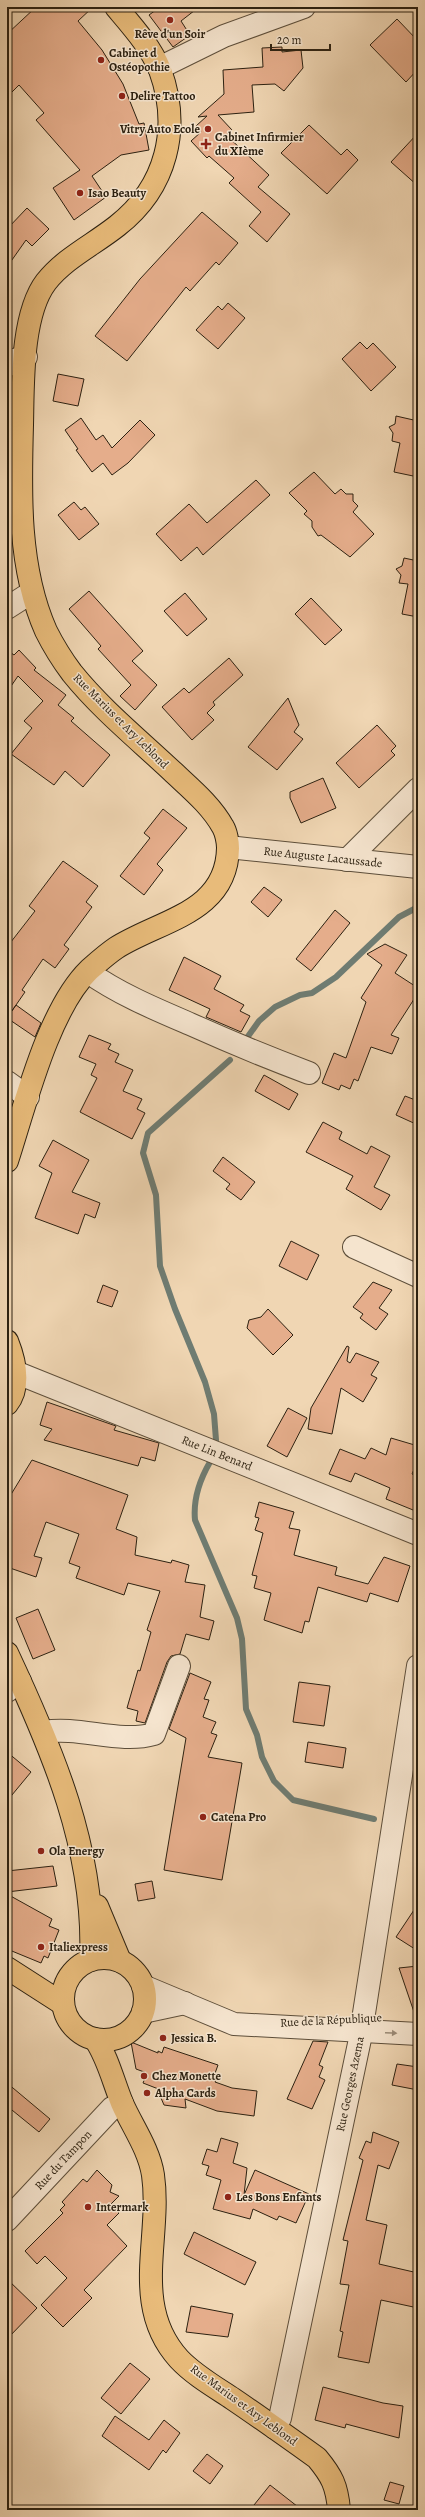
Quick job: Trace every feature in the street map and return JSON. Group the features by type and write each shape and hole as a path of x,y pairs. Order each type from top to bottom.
{"main road":[{"name":"Rue Marius et Ary Leblond","path":"7,1161 56,1017 70,994 88,972 115,948 162,926 206,901 222,878 228,847 225,829 202,799 110,713 71,672 47,634 32,592 21,497 22,423 16,361 32,312 45,284 67,261 120,224 143,199 160,173 169,144 170,110 159,68 140,37 117,8"},
{"path":"7,1404 15,1388 15,1372 8,1345"},
{"path":"7,1653 14,1686 44,1732 67,1795 87,1879 93,1931 91,1960"},
{"path":"87,1879 120,1961"},
{"path":"101,1958 120,1961 130,1967 143,1986 145,2003 143,2012 132,2028 104,2039 83,2034 73,2026 66,2016 64,1995 70,1975 80,1966 91,1960 101,1958"},
{"path":"7,1968 38,1986 64,1995"},
{"name":"Rue Marius et Ary Leblond","path":"104,2039 109,2066 122,2103 141,2140 152,2174 155,2210 149,2275 154,2309 161,2331 179,2359 207,2381 317,2458 329,2472 338,2490 339,2510"}],"street":[{"path":"159,68 224,36 304,7"},
{"path":"7,608 32,592"},
{"path":"347,860 418,789"},
{"name":"Rue Auguste Lacaussade","path":"228,847 418,867"},
{"path":"88,972 103,983 165,1013 265,1057 309,1073"},
{"path":"7,1082 28,1096"},
{"path":"354,1247 418,1276"},
{"name":"Rue Lin Benard","path":"15,1372 418,1534"},
{"path":"44,1732 60,1730 141,1738 154,1734 179,1666"},
{"name":"Rue Georges Azema","path":"275,2428 280,2418 363,2024 418,1666"},
{"name":"Rue de la République","path":"143,1986 187,2003 234,2024 363,2024 418,2019"},
{"path":"143,2012 187,2003"},
{"name":"Rue de la République","path":"363,2024 418,2034"},
{"name":"Rue du Tampon","path":"7,2220 112,2108 122,2103"}],"building":[{"path":"36,7 93,7 78,21 102,50 123,84 139,124 144,123 149,150 121,155 92,176 106,197 74,220 53,188 80,170 36,120 44,113 19,85 7,97 7,34"},
{"path":"160,7 199,7 181,21 190,35 173,47 149,15"},
{"path":"397,19 418,41 418,69 406,82 370,45"},
{"path":"282,47 282,52 301,50 303,68 284,91 275,84 252,85 254,112 218,115 232,130 226,135 269,175 258,187 290,214 267,242 249,226 261,212 229,183 234,178 209,156 207,158 191,141 201,132 196,126 207,116 198,117 224,94 223,70 263,67 262,48"},
{"path":"309,125 341,155 347,149 358,160 327,194 281,153"},
{"path":"418,133 418,186 391,162"},
{"path":"27,208 49,229 32,246 26,240 7,267 7,229"},
{"path":"202,212 238,243 219,265 216,262 190,291 186,287 127,361 95,336 140,279"},
{"path":"228,303 245,318 218,349 196,330 218,306 222,310"},
{"path":"360,342 367,349 373,343 396,367 371,391 342,359"},
{"path":"58,374 84,379 78,406 53,401"},
{"path":"396,416 418,421 418,477 394,472 400,443 392,441 393,433 389,427 395,424"},
{"path":"81,418 96,440 103,435 112,448 140,420 155,435 128,463 112,475 103,463 92,472 76,450 78,449 65,430"},
{"path":"314,472 335,494 341,489 346,494 353,494 353,501 358,506 353,512 374,534 350,557 321,535 318,536 312,527 312,521 304,514 307,511 289,493"},
{"path":"256,480 270,495 203,555 197,547 181,561 156,534 189,504 207,523"},
{"path":"74,502 81,510 85,507 99,524 79,540 58,515"},
{"path":"404,558 418,561 418,617 402,614 408,584 399,583 401,575 396,569 402,566"},
{"path":"89,591 143,651 132,661 157,685 135,710 120,696 131,685 98,649 101,646 69,609"},
{"path":"185,593 207,619 187,636 164,611"},
{"path":"311,598 342,630 325,645 295,614"},
{"path":"7,650 14,655 19,650 36,668 34,670 66,695 58,705 74,718 71,721 110,755 83,787 65,771 54,785 11,754 32,728 24,721 43,701 18,676 7,692"},
{"path":"229,658 243,675 213,702 215,705 207,713 214,720 192,740 162,707 184,688 189,693"},
{"path":"288,698 299,725 294,732 303,739 277,770 248,747"},
{"path":"377,725 396,746 391,751 395,755 359,788 336,763"},
{"path":"323,778 336,808 301,823 290,798 290,792"},
{"path":"163,809 187,828 157,864 163,870 144,895 120,876 150,838 144,833"},
{"path":"63,861 98,886 86,902 92,907 64,945 69,949 55,968 43,959 22,990 25,992 16,1005 41,1023 35,1037 7,1018 7,947 35,911 29,906"},
{"path":"264,887 282,900 268,917 251,902"},
{"path":"335,910 350,923 311,971 296,959"},
{"path":"385,944 407,955 395,973 418,988 418,993 391,1035 399,1038 392,1054 371,1047 358,1081 354,1079 350,1089 341,1085 339,1090 322,1083 334,1053 346,1058 366,1002 361,998 382,965 367,954"},
{"path":"184,957 221,976 214,989 244,1005 240,1011 250,1016 241,1032 206,1017 210,1009 169,990"},
{"path":"89,1035 111,1044 108,1049 119,1054 115,1062 133,1070 123,1091 142,1099 137,1109 145,1113 132,1139 80,1112 97,1078 91,1075 96,1064 79,1057"},
{"path":"264,1075 298,1094 289,1110 255,1091"},
{"path":"405,1096 418,1101 418,1125 396,1115"},
{"path":"323,1122 342,1132 339,1139 367,1154 371,1146 390,1156 374,1187 390,1195 381,1210 346,1189 353,1176 306,1152"},
{"path":"53,1140 89,1160 72,1192 100,1203 95,1218 85,1214 78,1234 35,1218 52,1173 39,1166"},
{"path":"223,1157 255,1182 241,1200 226,1189 230,1184 213,1171"},
{"path":"291,1241 319,1255 307,1280 279,1266"},
{"path":"373,1282 392,1290 379,1308 388,1314 376,1330 360,1318 363,1314 353,1307"},
{"path":"103,1285 118,1291 112,1307 97,1302"},
{"path":"268,1309 293,1335 273,1355 247,1328 249,1320 261,1317"},
{"path":"347,1346 349,1347 347,1361 350,1363 356,1353 379,1362 371,1375 377,1378 363,1402 341,1388 332,1434 308,1429 311,1408"},
{"path":"47,1402 116,1426 114,1430 159,1443 155,1461 141,1457 138,1466 44,1440 52,1429 40,1425"},
{"path":"288,1408 307,1418 287,1457 267,1446"},
{"path":"391,1438 418,1446 418,1460 412,1474 418,1477 418,1512 386,1499 390,1488 355,1473 351,1482 329,1474 340,1449 365,1459 371,1448 386,1455"},
{"path":"32,1460 128,1495 116,1529 137,1537 135,1555 171,1563 172,1560 189,1565 185,1582 205,1585 200,1617 214,1621 209,1640 186,1634 180,1654 171,1656 167,1662 145,1723 136,1721 138,1711 127,1708 138,1670 140,1671 151,1632 147,1630 160,1591 128,1583 124,1595 76,1578 80,1567 69,1563 79,1534 46,1522 34,1556 42,1558 36,1577 7,1567 7,1501"},
{"path":"259,1502 294,1512 289,1528 300,1530 294,1555 337,1567 335,1575 368,1584 384,1557 410,1566 398,1602 370,1593 367,1602 318,1587 309,1622 305,1621 302,1633 264,1620 271,1593 254,1588 257,1576 252,1575 263,1533 255,1530 259,1518 255,1517"},
{"path":"38,1609 55,1650 33,1659 16,1618"},
{"name":"Catena Pro","path":"190,1673 211,1682 204,1699 209,1700 203,1717 216,1722 211,1733 217,1735 208,1757 242,1763 222,1880 164,1870 186,1738 169,1729"},
{"path":"299,1682 330,1686 324,1726 293,1722"},
{"path":"308,1742 346,1748 343,1768 305,1762"},
{"path":"7,1752 31,1772 7,1801"},
{"path":"53,1866 57,1886 7,1892 7,1871"},
{"path":"152,1881 155,1898 138,1901 135,1884"},
{"path":"7,1894 52,1919 49,1926 59,1930 48,1958 44,1956 41,1963 7,1949"},
{"path":"418,1904 418,1951 396,1937"},
{"path":"418,1966 418,2014 415,2015 399,1968"},
{"path":"313,2041 328,2042 319,2065 323,2067 319,2077 325,2080 312,2109 287,2099"},
{"path":"131,2042 158,2053 158,2051 162,2053 164,2047 218,2065 214,2076 217,2077 215,2082 232,2088 257,2091 254,2116 217,2111 185,2099 186,2108 164,2105 161,2098 161,2090 143,2083 147,2073 136,2069"},
{"path":"397,2064 418,2067 418,2090 392,2085"},
{"path":"7,2083 50,2119 39,2132 7,2106"},
{"path":"373,2132 399,2142 389,2169 378,2165 366,2220 387,2225 379,2264 418,2273 418,2308 381,2300 369,2363 338,2357 343,2332 340,2331 349,2285 340,2284 348,2241 343,2240 363,2160 359,2158 366,2141 371,2143"},
{"path":"221,2138 238,2143 233,2163 247,2168 244,2195 255,2170 309,2194 296,2223 279,2216 277,2220 253,2209 250,2219 213,2209 221,2180 206,2175 209,2166 202,2164 207,2149 217,2152"},
{"path":"97,2170 112,2185 110,2192 119,2196 111,2204 119,2213 107,2225 127,2246 84,2290 92,2298 63,2327 41,2305 67,2278 45,2256 37,2264 25,2251 63,2213 60,2210 65,2205 62,2202 83,2179 87,2182"},
{"path":"194,2232 256,2262 245,2285 184,2254"},
{"path":"7,2279 37,2308 7,2339"},
{"path":"191,2306 233,2314 228,2337 186,2332"},
{"path":"130,2363 150,2379 121,2414 101,2398"},
{"path":"323,2387 383,2403 403,2406 399,2438 346,2424 345,2428 315,2420"},
{"path":"115,2416 149,2440 164,2420 180,2433 166,2453 163,2450 149,2470 102,2436"},
{"path":"207,2454 223,2466 210,2484 193,2471"},
{"path":"390,2482 404,2486 399,2504 384,2500"},
{"path":"270,2485 302,2510 250,2510"}],"waterway":[{"path":"244,1042 259,1021 275,1007 300,995 312,993 336,977 399,917 418,907"},
{"path":"216,1440 214,1414 205,1382 175,1309 160,1266 156,1195 143,1153 148,1133 230,1060"},
{"path":"210,1462 203,1476 196,1497 195,1520 237,1618 242,1639 246,1709 257,1735 262,1757 274,1781 293,1800 374,1819"}],"place":[{"name":"Rêve d'un Soir","path":"170,20"},
{"name":"Cabinet d Ostéopothie","path":"101,60"},
{"name":"Delire Tattoo","path":"122,96"},
{"name":"Vitry Auto Ecole","path":"208,129"},
{"name":"Cabinet Infirmier du XIème","path":"206,144"},
{"name":"Isao Beauty","path":"80,193"},
{"name":"Catena Pro","path":"203,1817"},
{"name":"Ola Energy","path":"41,1851"},
{"name":"Italiexpress","path":"41,1947"},
{"name":"Jessica B.","path":"163,2038"},
{"name":"Chez Monette","path":"144,2076"},
{"name":"Alpha Cards","path":"147,2093"},
{"name":"Les Bons Enfants","path":"228,2197"},
{"name":"Intermark","path":"88,2207"}]}
